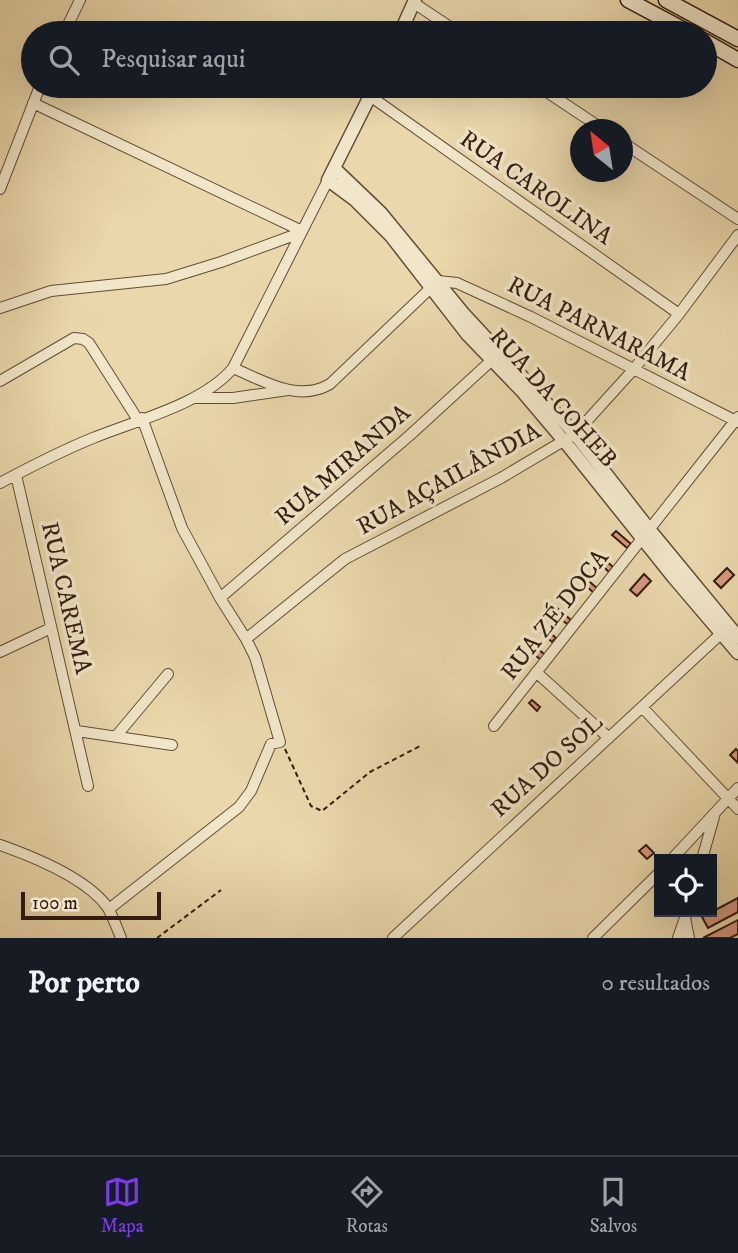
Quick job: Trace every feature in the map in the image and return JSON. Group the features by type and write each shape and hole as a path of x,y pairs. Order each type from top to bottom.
{"main road":[{"path":"628,0 667,21"},
{"path":"666,0 705,21"},
{"path":"717,28 738,39"},
{"path":"717,48 738,60"}],"street":[{"path":"70,21 80,0"},
{"path":"406,21 415,2 442,21"},
{"path":"0,189 35,98"},
{"path":"0,483 90,439 215,387 233,368 369,98"},
{"name":"RUA CAROLINA","path":"382,98 679,314"},
{"path":"556,98 588,119"},
{"path":"33,103 301,232"},
{"path":"633,149 738,219"},
{"name":"RUA DA COHEB","path":"334,168 369,199 434,284 467,334 569,437"},
{"name":"RUA DA COHEB","path":"328,180 355,200 463,313 569,437 725,629 738,653"},
{"path":"0,308 51,291 166,278 192,272 301,232"},
{"name":"RUA AÇAILÂNDIA","path":"246,639 345,559 501,478 569,437 633,370 738,235"},
{"path":"233,368 288,390 306,393 320,390 330,384 434,284"},
{"name":"RUA PARNARAMA","path":"434,284 457,284 480,293 737,420"},
{"path":"0,381 74,338 89,343 140,419 182,527 255,657 280,742 271,744 251,791 239,807 109,909"},
{"name":"RUA MIRANDA","path":"220,598 399,445 492,360"},
{"path":"191,398 233,398 288,390"},
{"name":"RUA ZÉ DOCA","path":"495,726 737,420"},
{"name":"RUA CAREMA","path":"16,475 88,786"},
{"path":"0,652 51,628"},
{"name":"RUA DA COHEB","path":"725,629 738,637"},
{"name":"RUA DO SOL","path":"393,938 725,629"},
{"path":"537,672 609,738"},
{"path":"117,735 168,674"},
{"path":"642,707 738,809"},
{"path":"77,731 172,745"},
{"path":"678,854 738,788"},
{"path":"703,854 714,816"},
{"path":"0,845 41,862 78,882 99,898 109,909 121,938"},
{"path":"593,938 654,878"},
{"path":"678,938 685,917"},
{"path":"686,917 689,938"}],"path":[{"path":"280,742 311,806 322,811 370,772 422,746"},
{"path":"157,938 221,890"}],"building":[{"path":"616,531 631,544 627,548 612,535"},
{"path":"598,554 613,567 609,572 595,559"},
{"path":"727,568 734,575 721,588 714,581"},
{"path":"644,574 651,581 637,596 630,590"},
{"path":"583,576 598,589 594,593 579,580"},
{"path":"556,607 571,620 567,624 552,612"},
{"path":"541,625 556,638 552,642 537,629"},
{"path":"530,642 545,655 541,660 526,647"},
{"path":"532,700 540,707 537,711 529,703"},
{"path":"736,749 738,751 738,763 730,755"},
{"path":"646,845 654,853 647,859 639,851"},
{"path":"738,898 738,912 708,928 702,917 717,917 717,909"},
{"path":"738,920 738,934 730,938 703,938"}]}
